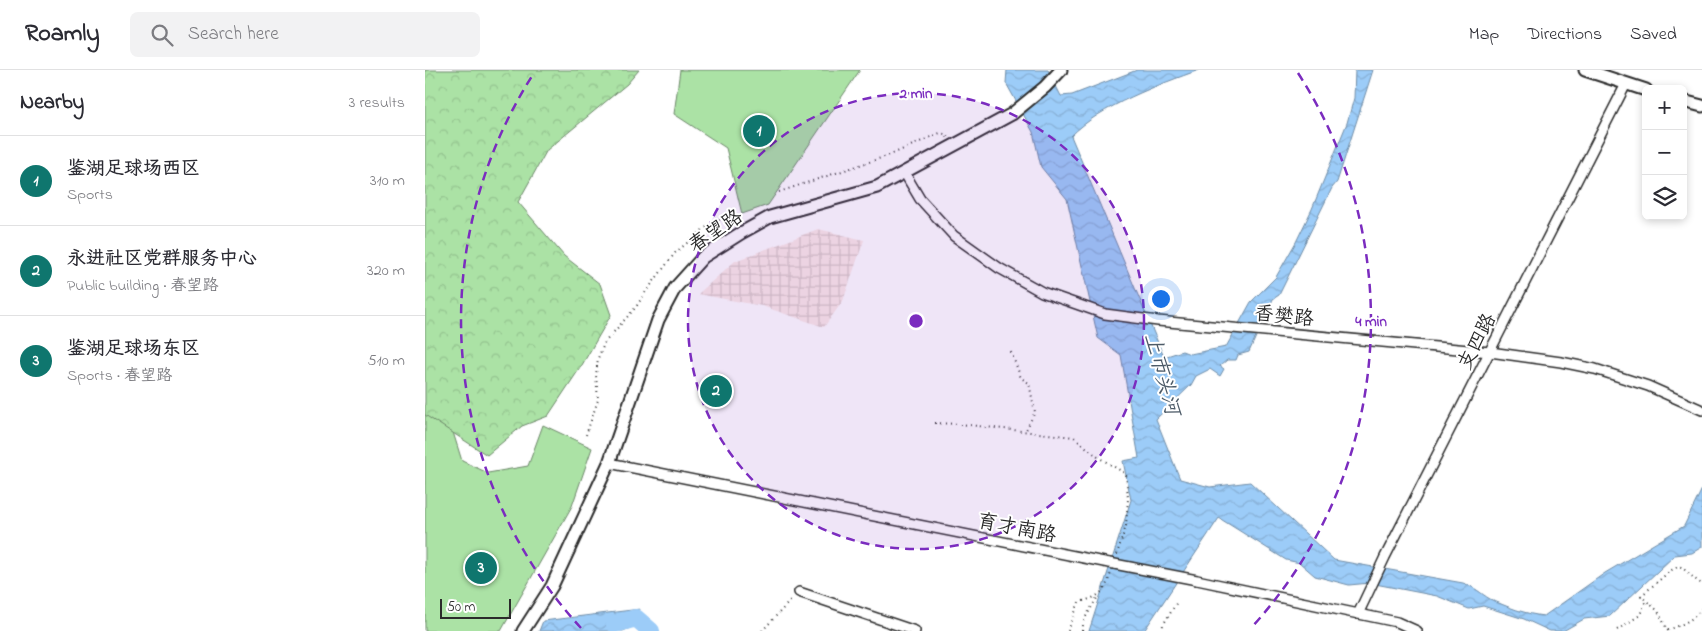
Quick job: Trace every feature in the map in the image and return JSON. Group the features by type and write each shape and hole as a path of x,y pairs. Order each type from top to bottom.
{"street":[{"name":"春望路","path":"523,631 552,586 609,463 658,320 675,288 703,257 770,217 877,187 1012,114 1045,87 1061,70"},
{"path":"1585,70 1642,89"},
{"name":"支四路","path":"1358,614 1385,557 1626,84"},
{"path":"1687,102 1702,106"},
{"name":"香樊路","path":"904,172 920,199 954,236 999,268 1043,292 1105,314 1269,332 1490,352 1561,362 1595,369 1648,386 1702,410"},
{"name":"育才南路","path":"609,463 1197,580 1397,622 1417,631"},
{"path":"799,592 915,631"}],"path":[{"path":"779,192 890,154 940,133 945,134 954,145"},
{"path":"586,435 598,400 596,375 598,358 605,342 636,307 675,253 705,228 730,214"},
{"path":"1011,352 1021,378 1029,383 1035,412 1025,432"},
{"path":"935,423 960,424 1074,437 1099,457 1127,474 1127,526 1107,584 1084,620 1082,631"},
{"path":"1702,584 1691,578 1687,571 1679,566 1670,571 1641,596 1658,611 1668,630 1683,624 1698,614 1702,608"},
{"path":"762,631 799,592"},
{"path":"1069,631 1079,602 1097,598"},
{"path":"1617,630 1640,615 1646,600"},
{"path":"1162,631 1163,625 1177,602"}],"shaded area":[{"path":"818,229 864,240 843,301 824,327 762,306 698,294 735,261"}],"green space":[{"path":"425,70 639,70 627,84 547,150 518,202 564,256 600,284 611,315 582,365 548,416 522,426 487,455 425,415"},
{"path":"680,70 860,70 768,205 742,214 726,148 674,114"},
{"path":"425,414 452,429 462,461 488,473 528,466 543,425 592,448 572,506 501,631 425,631"}],"water":[{"name":"上市头河","path":"1007,70 1048,70 1061,96 1072,95 1137,70 1199,70 1131,97 1098,115 1071,136 1164,357 1182,351 1190,354 1226,347 1251,302 1276,277 1312,209 1347,123 1354,98 1355,70 1373,70 1337,182 1332,188 1279,295 1273,299 1249,352 1238,355 1236,360 1227,360 1220,366 1224,369 1220,376 1210,369 1196,376 1191,385 1156,419 1180,479 1210,487 1250,482 1334,560 1463,583 1503,605 1523,612 1544,616 1605,573 1684,526 1702,489 1702,547 1692,553 1675,555 1610,616 1584,619 1563,631 1550,631 1524,619 1483,606 1469,609 1437,596 1370,583 1349,585 1315,576 1300,563 1286,560 1219,518 1144,631 1089,631 1131,500 1123,461 1139,458 1121,355 1098,338 1067,199 1041,167 1033,132 1006,83"},
{"path":"640,609 635,626 623,631 539,631 543,621"}],"waterway":[{"path":"615,624 636,618 651,631"}],"place":[{"name":"鉴湖足球场西区","path":"759,131"},
{"name":"永进社区党群服务中心","path":"716,391"},
{"name":"鉴湖足球场东区","path":"481,568"}]}
